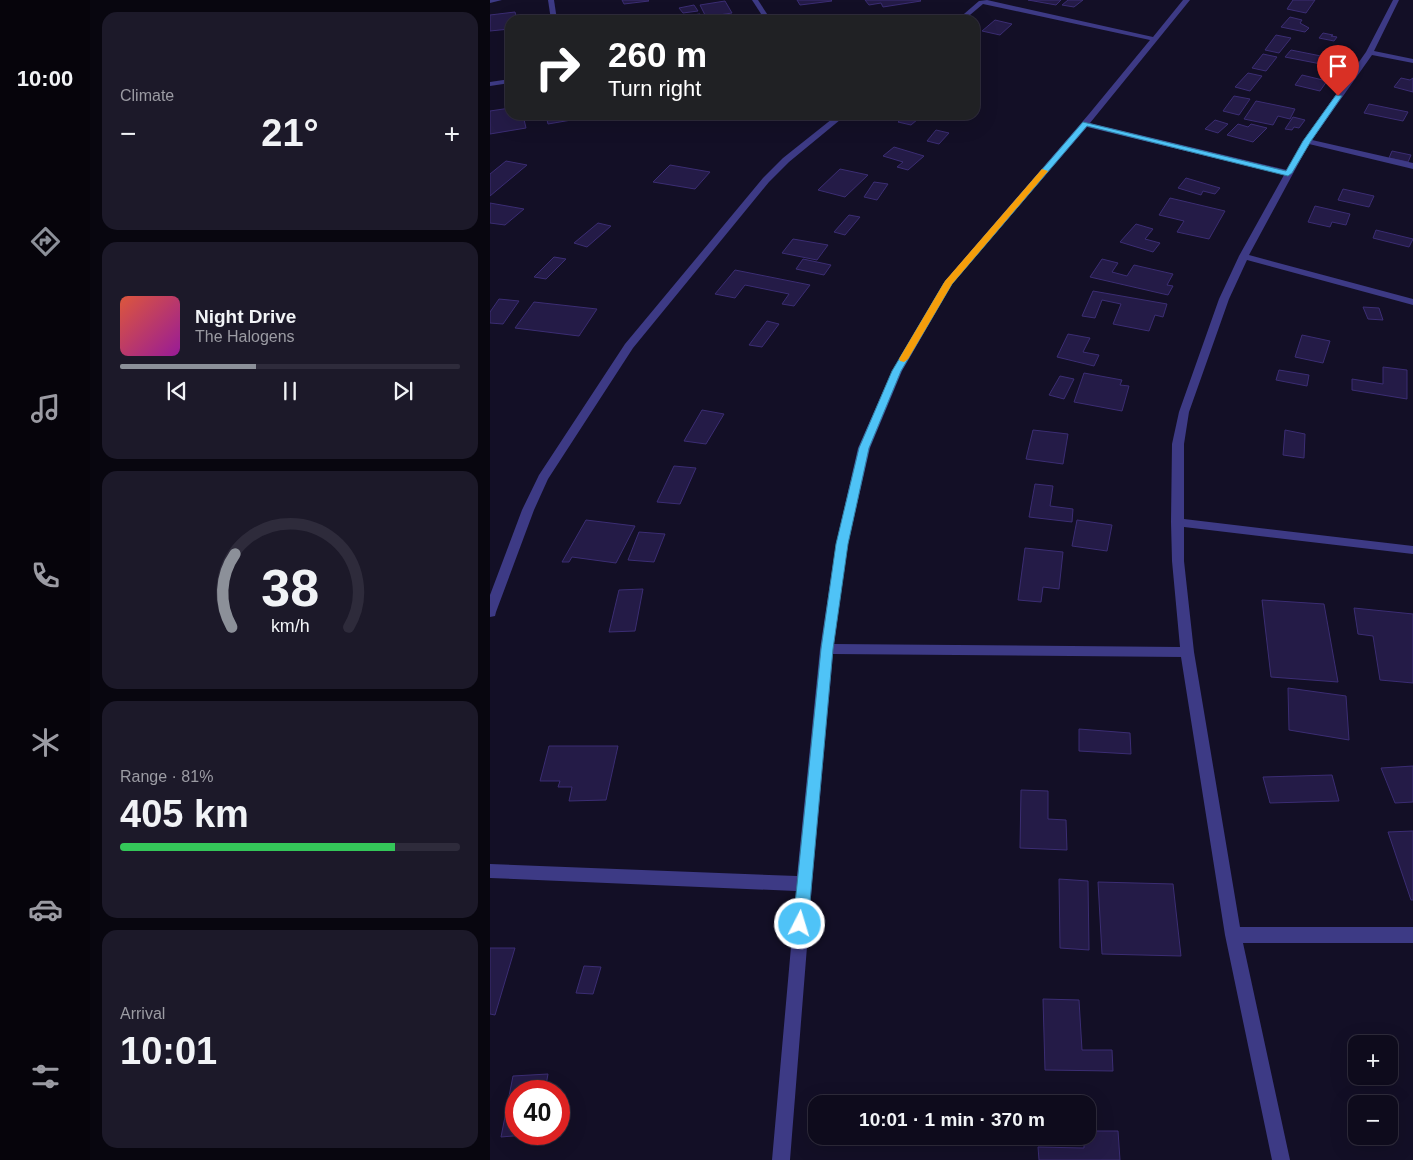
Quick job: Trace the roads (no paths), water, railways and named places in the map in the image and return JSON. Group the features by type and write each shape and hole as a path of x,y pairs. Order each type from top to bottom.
{"street":[{"path":"490,1 499,0"},
{"path":"551,0 553,15"},
{"path":"755,0 765,15"},
{"path":"780,1160 827,649 842,544 864,448 897,371 948,283 1085,124 1187,0"},
{"path":"1281,1160 1233,935 1187,652 1178,561 1178,444 1184,412 1224,298 1244,256 1307,141 1370,52 1396,0"},
{"path":"966,15 982,1 1155,38"},
{"path":"1370,52 1413,61"},
{"path":"490,84 505,82"},
{"path":"490,612 528,510 543,478 629,346 766,180 786,160 836,120"},
{"path":"1085,124 1288,173"},
{"path":"1307,141 1413,166"},
{"path":"1244,256 1413,302"},
{"path":"1178,522 1413,550"},
{"path":"827,649 1187,652"},
{"path":"490,871 804,884"},
{"path":"1233,935 1413,935"}]}
